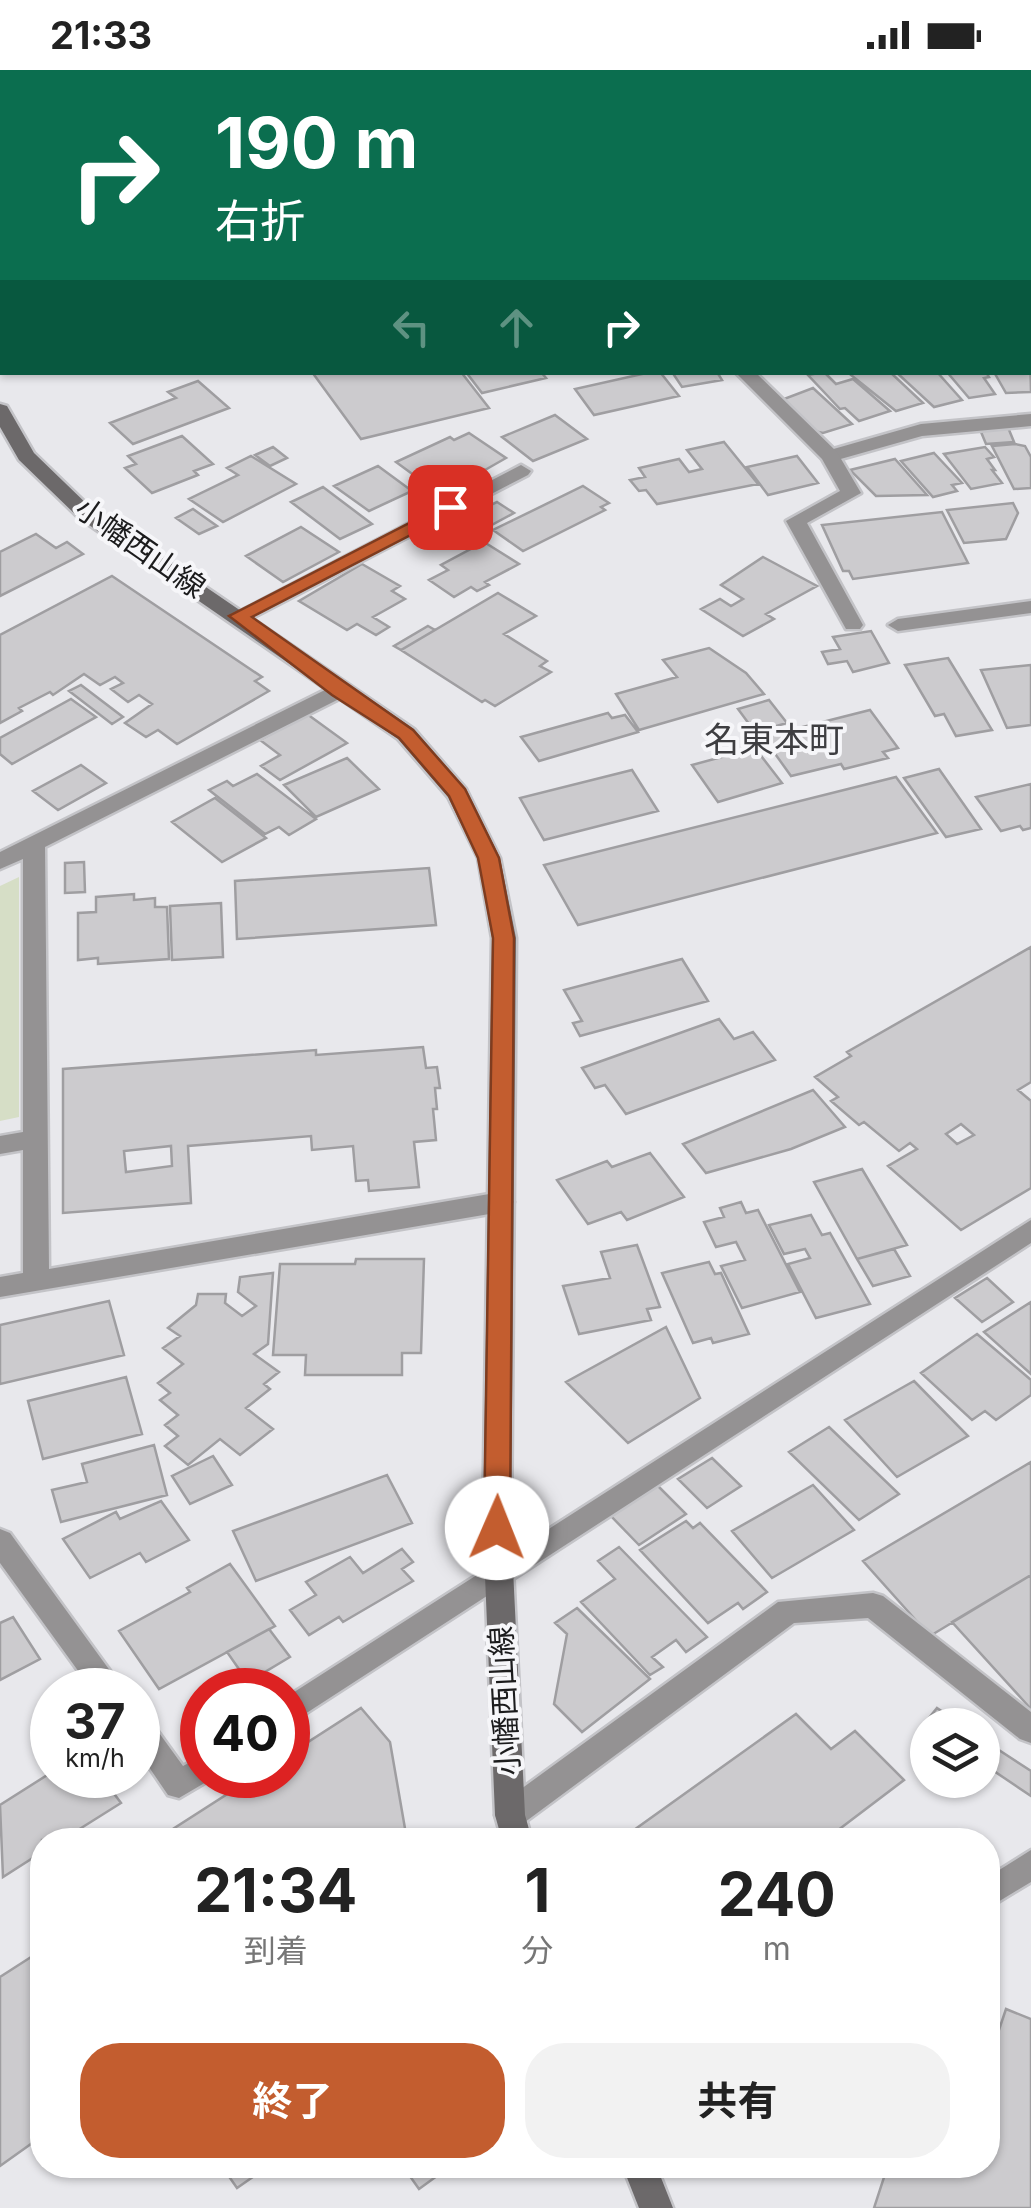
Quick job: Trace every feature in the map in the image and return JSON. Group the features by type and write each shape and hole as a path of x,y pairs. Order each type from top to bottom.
{"street":[{"path":"747,375 830,456 851,493 796,521 853,626"},
{"name":"小幡西山線","path":"0,410 26,456 86,514 406,734 458,794 489,858 504,938 499,1572 514,1828"},
{"path":"830,456 921,430 1031,420"},
{"path":"239,616 521,471"},
{"path":"898,625 1031,607"},
{"path":"0,860 338,690"},
{"path":"34,846 36,1282"},
{"path":"0,1145 35,1139"},
{"path":"0,1288 501,1202"},
{"path":"310,1697 1031,1230"},
{"path":"0,1541 94,1668"},
{"path":"514,1828 788,1611 873,1605 1031,1730"},
{"path":"160,1758 180,1783"},
{"path":"1000,1886 1031,1864"},
{"path":"643,2178 656,2208"}],"green space":[{"path":"19,877 19,1117 0,1121 0,886"}],"building":[{"path":"314,375 463,375 489,408 361,439"},
{"path":"468,375 546,378 482,393"},
{"path":"638,375 662,375 679,396 594,415 575,389"},
{"path":"674,375 719,375 722,380 682,387"},
{"path":"808,375 827,375 836,384 853,379 890,411 859,421 845,408 840,409"},
{"path":"851,375 893,375 923,403 896,411"},
{"path":"899,375 940,375 962,400 934,407"},
{"path":"950,375 988,375 984,378 995,394 969,398"},
{"path":"996,375 1031,375 1031,392 1006,393"},
{"path":"198,381 229,408 133,444 110,423 176,398 168,392"},
{"path":"813,388 852,424 823,433 814,431 784,399"},
{"path":"555,415 587,439 533,461 502,437"},
{"path":"1007,425 1014,442 986,444 979,427"},
{"path":"469,433 506,458 471,478 452,471 426,484 396,462 450,437 454,440"},
{"path":"182,436 213,464 194,471 198,475 152,493 125,468 136,464 128,456"},
{"path":"724,442 758,484 657,504 646,490 639,491 630,480 645,477 639,468 679,459 689,472 702,469 687,450"},
{"path":"992,446 1025,446 1031,457 1031,488 1014,489"},
{"path":"273,447 287,458 270,466 255,455"},
{"path":"985,447 994,457 987,459 1002,483 971,489 944,454"},
{"path":"934,453 962,483 952,485 957,491 933,497 901,461"},
{"path":"251,456 296,484 223,522 189,499 238,475 227,468"},
{"path":"797,456 818,483 768,495 747,467"},
{"path":"895,459 927,495 876,496 850,470"},
{"path":"378,466 412,491 369,511 334,486"},
{"path":"583,486 609,503 601,507 605,510 523,551 493,530"},
{"path":"323,487 372,524 340,539 291,502"},
{"path":"497,502 514,513 486,528 468,516"},
{"path":"1013,503 1018,513 1006,539 964,543 947,510"},
{"path":"193,509 217,526 199,534 176,518"},
{"path":"942,512 968,563 853,579 849,571 843,571 822,525"},
{"path":"301,527 339,552 283,582 246,556"},
{"path":"36,534 56,548 67,542 83,554 0,596 0,552"},
{"path":"484,542 519,564 485,582 489,585 477,591 471,587 454,597 429,580 448,570 441,565"},
{"path":"763,557 817,586 766,614 774,619 743,636 701,609 720,599 731,606 743,599 721,585"},
{"path":"362,564 400,586 392,591 405,599 373,617 389,627 376,635 357,624 347,630 299,601"},
{"path":"112,576 262,677 255,681 269,691 177,744 158,730 146,737 125,723 152,704 139,695 128,702 111,689 123,683 115,677 100,685 84,674 53,695 50,692 19,708 22,711 0,723 0,635"},
{"path":"498,593 536,616 504,634 547,661 540,666 551,672 495,706 482,702 401,650"},
{"path":"428,626 435,630 401,650 394,646"},
{"path":"871,631 889,663 853,672 847,661 828,664 822,652 840,649 833,637"},
{"path":"709,648 746,673 764,694 639,730 616,694 677,677 663,660"},
{"path":"948,658 992,730 956,736 944,714 935,716 905,665"},
{"path":"1031,665 1031,725 1007,728 981,670"},
{"path":"81,685 123,717 112,724 69,691"},
{"path":"71,699 96,717 12,764 0,754 0,738"},
{"path":"769,700 787,723 755,732 738,709"},
{"path":"870,710 898,748 883,752 888,758 791,776 763,737"},
{"path":"608,713 612,718 625,715 638,732 539,761 521,737"},
{"path":"307,714 347,743 280,780 261,766 280,755 260,740"},
{"path":"755,748 782,783 718,802 692,765"},
{"path":"347,758 379,789 316,817 284,785"},
{"path":"81,765 106,783 58,810 33,791"},
{"path":"939,769 981,829 946,837 904,778"},
{"path":"632,770 658,811 544,840 520,798"},
{"path":"257,774 316,819 289,835 279,827 265,834 209,790 227,781 233,786"},
{"path":"896,777 937,833 578,925 544,865"},
{"path":"1031,784 1031,828 1023,830 1020,826 1001,831 976,797"},
{"path":"215,798 266,838 222,862 172,822"},
{"path":"84,862 85,892 65,893 65,863"},
{"path":"429,868 436,925 237,939 235,881"},
{"path":"134,894 134,900 155,898 155,907 167,907 169,959 98,964 98,958 78,960 78,913 96,912 96,897"},
{"path":"221,903 223,957 172,960 170,906"},
{"path":"1031,947 1031,1082 1018,1090 1031,1101 1031,1188 961,1230 888,1166 917,1149 910,1143 899,1151 864,1122 859,1125 831,1101 838,1097 815,1077 851,1056 847,1052","holes":["961,1124 974,1135 957,1144 946,1134"]},
{"path":"682,959 708,1001 580,1036 573,1023 582,1021 564,990"},
{"path":"719,1019 734,1039 753,1032 775,1060 626,1114 605,1085 595,1088 582,1068"},
{"path":"423,1047 426,1068 437,1067 440,1088 435,1088 437,1109 433,1109 436,1140 414,1142 419,1187 369,1191 368,1180 356,1181 353,1146 312,1150 311,1136 188,1146 191,1203 63,1213 63,1069 316,1050 316,1055","holes":["171,1146 172,1166 126,1172 124,1151"]},
{"path":"813,1090 845,1127 791,1149 706,1173 683,1144"},
{"path":"650,1153 684,1197 627,1220 621,1212 588,1224 557,1180 607,1161 612,1167"},
{"path":"862,1169 907,1245 857,1259 814,1182"},
{"path":"741,1202 746,1213 758,1210 800,1292 742,1308 721,1266 745,1260 736,1242 716,1247 704,1222 724,1217 720,1208"},
{"path":"811,1215 822,1235 830,1233 870,1304 816,1318 788,1264 810,1258 805,1249 784,1254 769,1225"},
{"path":"637,1245 660,1307 647,1309 651,1320 579,1334 563,1286 610,1278 601,1252"},
{"path":"894,1249 910,1276 873,1286 857,1259"},
{"path":"356,1259 424,1259 421,1353 402,1353 402,1375 305,1375 306,1355 273,1355 280,1264 355,1264"},
{"path":"709,1262 715,1274 721,1273 749,1334 713,1343 711,1338 693,1343 662,1273"},
{"path":"273,1273 268,1344 254,1354 279,1372 264,1384 270,1389 246,1408 273,1429 240,1455 220,1439 188,1465 165,1446 178,1436 165,1425 178,1415 160,1400 170,1393 158,1383 183,1364 163,1348 180,1336 168,1328 196,1305 198,1294 226,1294 225,1303 242,1316 256,1306 238,1292 240,1277"},
{"path":"987,1278 1013,1302 982,1322 955,1298"},
{"path":"109,1301 124,1355 0,1384 0,1325"},
{"path":"1031,1302 1031,1374 984,1332"},
{"path":"666,1327 700,1398 628,1443 566,1382"},
{"path":"977,1334 1031,1380 1031,1395 996,1420 985,1411 972,1420 921,1373"},
{"path":"126,1377 142,1434 43,1459 28,1401"},
{"path":"914,1381 968,1436 897,1477 845,1420"},
{"path":"829,1427 899,1494 859,1520 789,1452"},
{"path":"154,1445 167,1495 61,1522 52,1490 87,1482 82,1464"},
{"path":"213,1456 232,1485 190,1504 172,1476"},
{"path":"712,1458 741,1486 707,1508 678,1479"},
{"path":"1031,1462 1031,1575 930,1636 863,1561"},
{"path":"387,1475 412,1523 256,1581 233,1531"},
{"path":"655,1483 686,1514 639,1545 609,1514"},
{"path":"813,1485 854,1530 772,1578 732,1531"},
{"path":"161,1501 189,1540 146,1562 140,1553 90,1578 63,1539 116,1512 120,1519"},
{"path":"686,1521 693,1528 700,1523 767,1592 743,1609 738,1603 708,1623 640,1550"},
{"path":"619,1547 707,1637 686,1652 676,1640 652,1657 663,1667 650,1675 581,1602 615,1579 598,1561"},
{"path":"402,1549 413,1562 402,1569 413,1581 343,1622 339,1617 309,1635 290,1610 316,1595 306,1582 350,1557 363,1573"},
{"path":"230,1564 275,1626 198,1668 180,1668 180,1678 160,1688 160,1668 145,1668 119,1631 190,1592 187,1588"},
{"path":"1031,1575 1031,1709 952,1622"},
{"path":"577,1608 650,1679 582,1732 554,1704 567,1634 555,1623"},
{"path":"13,1617 40,1659 0,1680 0,1623"},
{"path":"269,1629 290,1657 272,1668 238,1668 227,1652"},
{"path":"361,1708 390,1742 405,1828 174,1828 221,1798 310,1798 310,1741"},
{"path":"796,1714 831,1749 855,1731 904,1780 841,1828 637,1828"},
{"path":"1000,1751 1031,1771 1031,1796 1000,1775"},
{"path":"30,1786 30,1798 117,1798 121,1803 81,1828 30,1828 30,1860 3,1877 0,1805"},
{"path":"30,1958 30,2145 0,2166 0,1977"},
{"path":"1006,2009 1031,2019 1031,2208 874,2208 884,2178 1000,2178 1000,2027"},
{"path":"230,2178 251,2178 237,2188"},
{"path":"411,2178 434,2178 419,2189"}],"district":[{"name":"名東本町","path":"774,740"}],"route":[{"path":"450,507 239,616 338,690 406,734 458,794 489,858 504,938 497,1528"}]}
